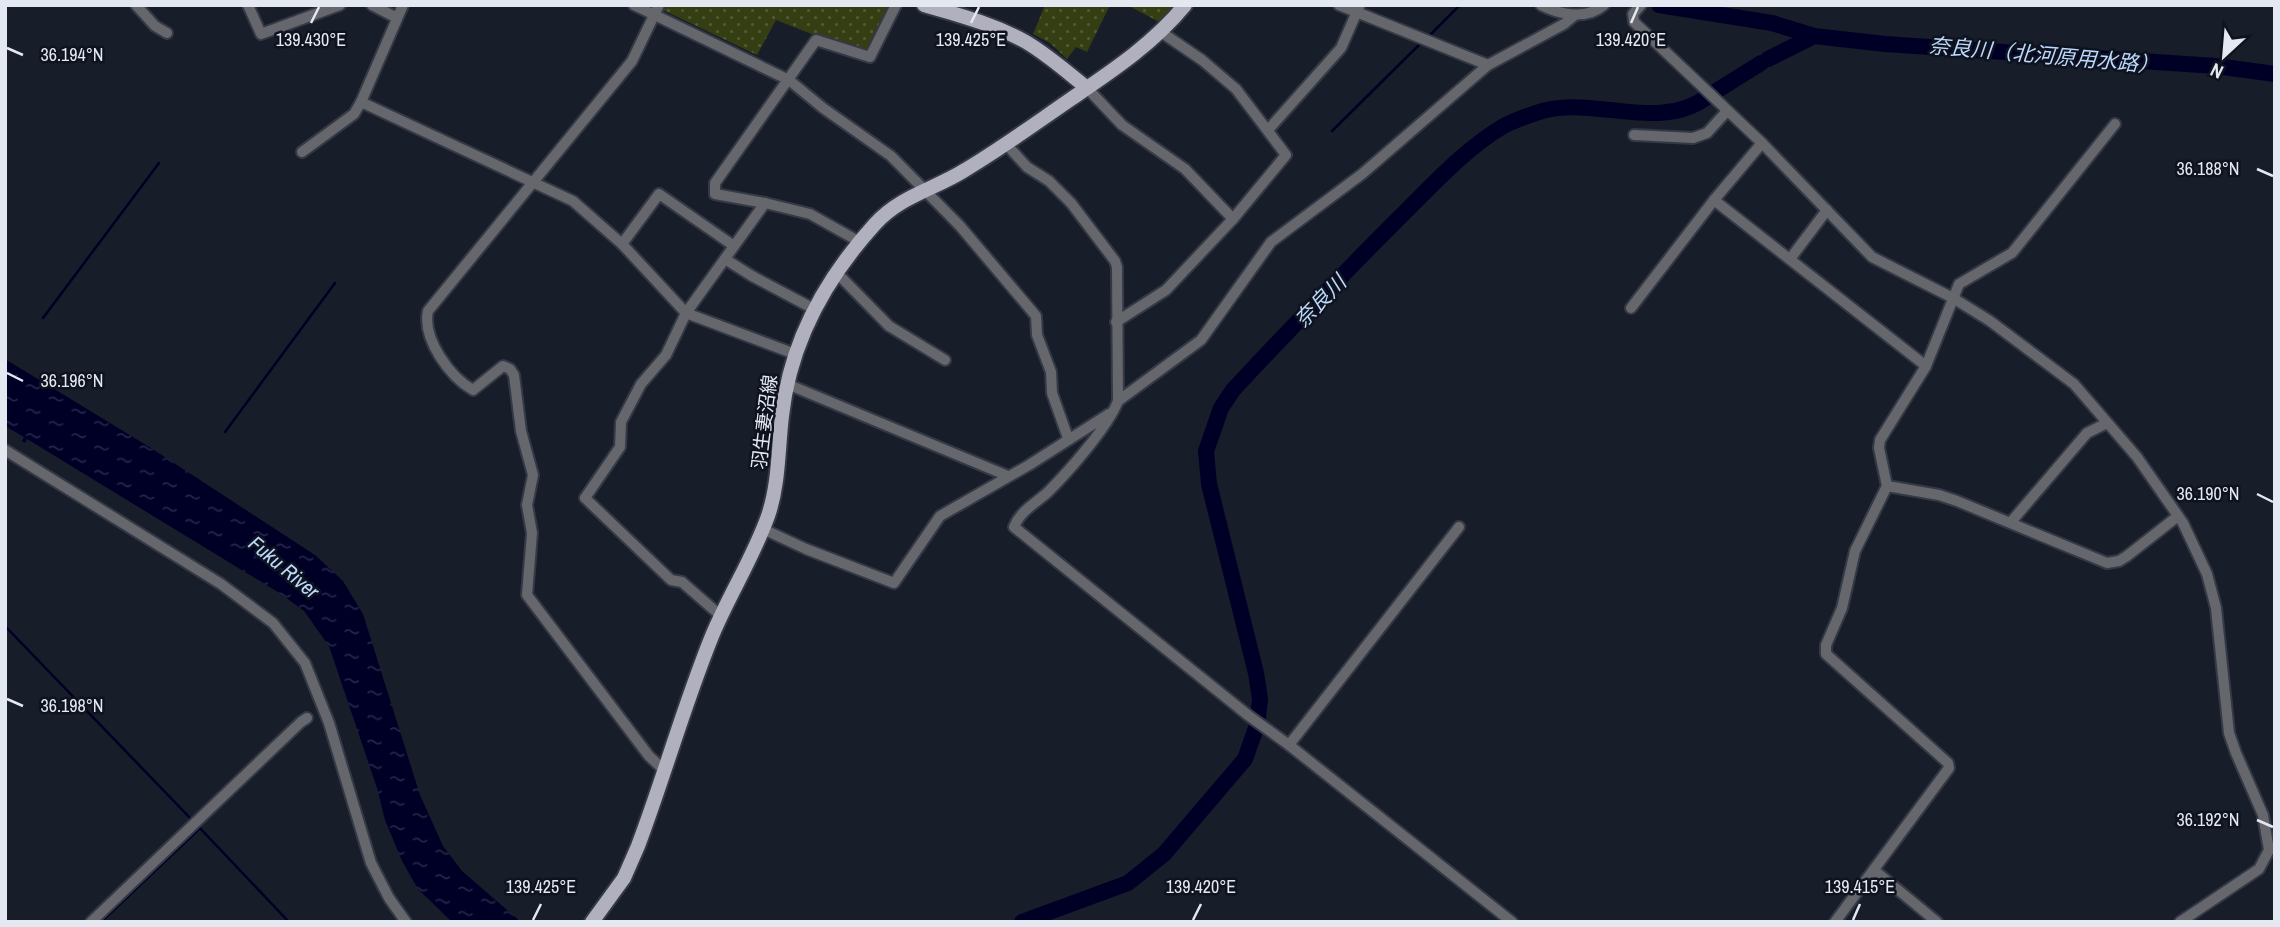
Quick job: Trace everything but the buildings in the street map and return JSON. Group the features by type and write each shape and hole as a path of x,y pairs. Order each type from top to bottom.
{"main road":[{"path":"924,5 975,20 1012,35 1038,50 1087,88"},
{"name":"羽生妻沼線","path":"592,922 631,864 702,664 721,616 763,529 775,491 787,384 795,354 814,309 837,273 889,209 964,171 1006,144 1128,59 1161,32 1185,5"}],"street":[{"path":"136,5 155,26 166,33"},
{"path":"248,5 261,34 340,5"},
{"path":"372,5 397,18"},
{"path":"302,152 354,114 402,5"},
{"path":"634,5 657,10 789,80 823,108 891,156 926,190 1036,316 1037,335 1051,372 1052,393 1068,438"},
{"path":"860,242 810,215 715,194 715,183 816,40 870,57 896,5"},
{"path":"1339,5 1358,9 1488,65"},
{"path":"1541,5 1575,15 1597,12 1604,5"},
{"path":"1641,5 1633,14 1634,22 1762,143 1872,257 1953,298 2026,346 2074,384 2137,457 2178,516 2207,574 2216,608 2229,733 2263,815 2269,850 2259,869 2180,922"},
{"path":"1268,130 1341,48 1358,9"},
{"path":"657,10 632,61 428,311 430,337 461,384 473,390 502,366 510,369 514,375 521,431 533,475 527,505 532,533 527,595 649,756 665,771"},
{"path":"763,529 806,549 894,583 940,516 1068,438 1201,340 1271,242 1362,174 1488,65 1564,24 1575,15"},
{"path":"1116,321 1166,290 1233,219 1286,155 1236,89 1161,32"},
{"path":"1087,88 1122,125 1185,169 1233,219"},
{"path":"361,102 573,201 622,244 687,313 795,354"},
{"path":"1634,135 1693,138 1707,132 1725,108"},
{"path":"1835,922 1949,768 1948,763 1826,654 1826,645 1842,608 1856,551 1887,486 1879,448 1880,440 1926,366 1959,284 2012,253 2115,124"},
{"path":"1631,308 1714,200 1762,143"},
{"path":"1006,144 1027,167 1049,181 1069,201 1117,267 1116,405 1049,490 1018,518 1014,527 1249,716 1289,745 1498,917 1512,922"},
{"path":"622,244 659,194 734,246"},
{"path":"1714,200 1926,366"},
{"path":"721,616 682,582 671,580 585,498 621,447 621,422 641,384 666,355 687,313 765,203"},
{"path":"1790,260 1827,210"},
{"path":"725,259 814,309"},
{"path":"837,273 889,326 945,360"},
{"path":"787,384 1008,476"},
{"path":"2011,522 2087,433 2107,423"},
{"path":"5,450 221,584 259,611 279,631 304,663 337,747 371,863 389,898 407,922"},
{"path":"1887,486 1939,495 2112,563 2127,556 2178,516"},
{"path":"1289,745 1459,527"},
{"path":"91,922 307,718"},
{"path":"1874,870 1937,922"}],"green space":[{"path":"665,5 886,5 897,9 878,54 870,57 776,20 757,55 663,10"},
{"path":"1045,5 1110,5 1087,52 1076,47 1067,59 1050,43 1033,34"},
{"path":"1127,5 1179,5 1163,24"}],"water":[{"name":"Fuku River","path":"5,359 151,448 315,555 343,581 363,614 420,795 443,846 462,871 521,922 452,922 418,889 402,861 385,820 377,788 329,646 304,611 281,594 27,439 25,443 22,441 24,437 5,426"}],"waterway":[{"path":"1427,38 1460,5"},
{"name":"奈良川（北河原用水路）","path":"1659,5 1772,23 1814,36 1885,44 2216,66 2275,74"},
{"name":"奈良川","path":"1768,59 1814,36"},
{"path":"1332,131 1422,42"},
{"name":"奈良川","path":"1713,93 1761,63"},
{"name":"奈良川","path":"1258,717 1260,699 1256,673 1209,484 1206,451 1221,408 1233,390 1433,184 1473,147 1502,127 1536,113 1557,108 1667,112 1688,107 1707,97"},
{"path":"43,318 159,163"},
{"path":"225,432 335,283"},
{"path":"5,626 193,821"},
{"name":"奈良川","path":"1022,922 1128,883 1164,854 1245,759 1256,728"},
{"path":"197,825 289,922"},
{"path":"101,922 200,828"}]}
